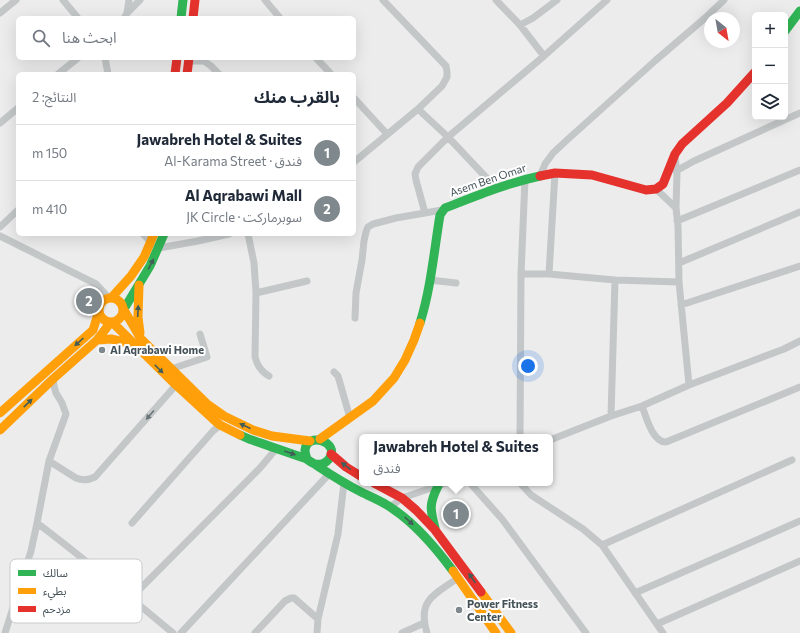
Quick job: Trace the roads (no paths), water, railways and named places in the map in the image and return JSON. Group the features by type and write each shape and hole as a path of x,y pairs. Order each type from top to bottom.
{"street":[{"path":"0,13 16,0"},
{"path":"63,0 76,16"},
{"path":"125,15 129,0"},
{"path":"125,15 140,0"},
{"path":"181,16 183,0"},
{"path":"193,16 195,0"},
{"path":"265,0 278,16"},
{"path":"356,160 418,109 442,86 447,77 446,66 382,0"},
{"path":"496,0 520,25 544,56"},
{"path":"520,25 533,18 557,0"},
{"path":"540,176 549,158 567,140 724,0"},
{"path":"425,213 415,174 418,167 448,137 544,56 603,1"},
{"path":"788,27 800,11"},
{"path":"60,72 76,60"},
{"path":"105,60 108,72"},
{"path":"175,72 177,60"},
{"path":"187,72 189,60 204,60 217,72"},
{"path":"318,60 329,72"},
{"path":"676,208 656,189 663,184 675,154 682,144 727,103 752,75"},
{"path":"356,100 387,134"},
{"path":"418,109 448,137 496,188"},
{"path":"0,123 16,110"},
{"path":"676,171 694,161 800,113"},
{"path":"675,154 679,263 678,282 689,385"},
{"path":"677,221 800,170"},
{"path":"549,274 555,173"},
{"name":"Asem Ben Omar","path":"320,439 373,401 394,378 405,360 414,340 424,309 440,215 442,210 447,206 525,178 555,173 592,175 646,190 656,189"},
{"path":"520,434 521,274 525,178"},
{"path":"355,318 356,293 364,241 368,227 377,222 442,210"},
{"path":"0,227 16,212"},
{"path":"679,263 800,212"},
{"path":"0,236 96,284 105,302 102,317 138,342 172,369 207,404 224,416 253,430 272,436 310,441 320,439 325,441 329,444 331,454 328,460 323,464 316,465"},
{"path":"155,241 198,241 220,236"},
{"path":"248,236 254,263 256,293 255,357 257,364 265,374 269,376"},
{"path":"0,430 53,379 97,340 111,322 121,317 150,266 155,241"},
{"path":"0,413 92,330 105,302 131,276 155,241"},
{"path":"681,305 800,266"},
{"path":"521,274 549,274 615,280 678,282"},
{"path":"430,280 456,283"},
{"path":"611,416 615,280"},
{"path":"256,293 307,281"},
{"path":"138,342 140,283"},
{"path":"105,302 116,298 121,302 138,342 176,385 220,425 249,439 307,459 344,483 400,513 425,536 458,578 496,633"},
{"path":"172,369 207,357 200,334"},
{"path":"97,340 112,338 138,342"},
{"path":"553,439 611,416 642,406 689,385 800,341"},
{"path":"334,372 338,376 350,418"},
{"path":"28,559 49,461 66,414 56,392 53,379"},
{"path":"49,461 81,480 95,477 176,385"},
{"path":"642,406 651,430 657,439 664,442 800,387"},
{"path":"329,444 341,424"},
{"path":"132,523 220,425"},
{"path":"307,459 305,449 310,441"},
{"path":"142,587 260,468 276,449"},
{"path":"331,454 346,467 359,475"},
{"path":"602,545 792,460"},
{"path":"181,633 329,474"},
{"path":"317,633 318,619 338,534 344,483"},
{"path":"380,486 402,498 435,530 511,633"},
{"path":"390,507 402,498 439,486"},
{"path":"435,530 430,510 431,500 441,486"},
{"path":"473,486 502,519 586,633"},
{"path":"522,486 531,495 583,529 602,545 663,633"},
{"path":"635,593 800,521"},
{"path":"37,523 84,559"},
{"path":"657,624 800,561"},
{"path":"427,633 424,623 424,612 428,600 458,578"},
{"path":"255,633 285,601 291,598 294,598 318,619"},
{"path":"142,607 173,633"},
{"path":"5,633 10,617"},
{"path":"402,633 424,623"}],"place":[{"name":"Al Aqrabawi Mall","path":"89,301"},
{"name":"Al Aqrabawi Home","path":"102,350"},
{"name":"Jawabreh Hotel & Suites","path":"456,514"},
{"name":"Power Fitness Center","path":"459,610"}]}
